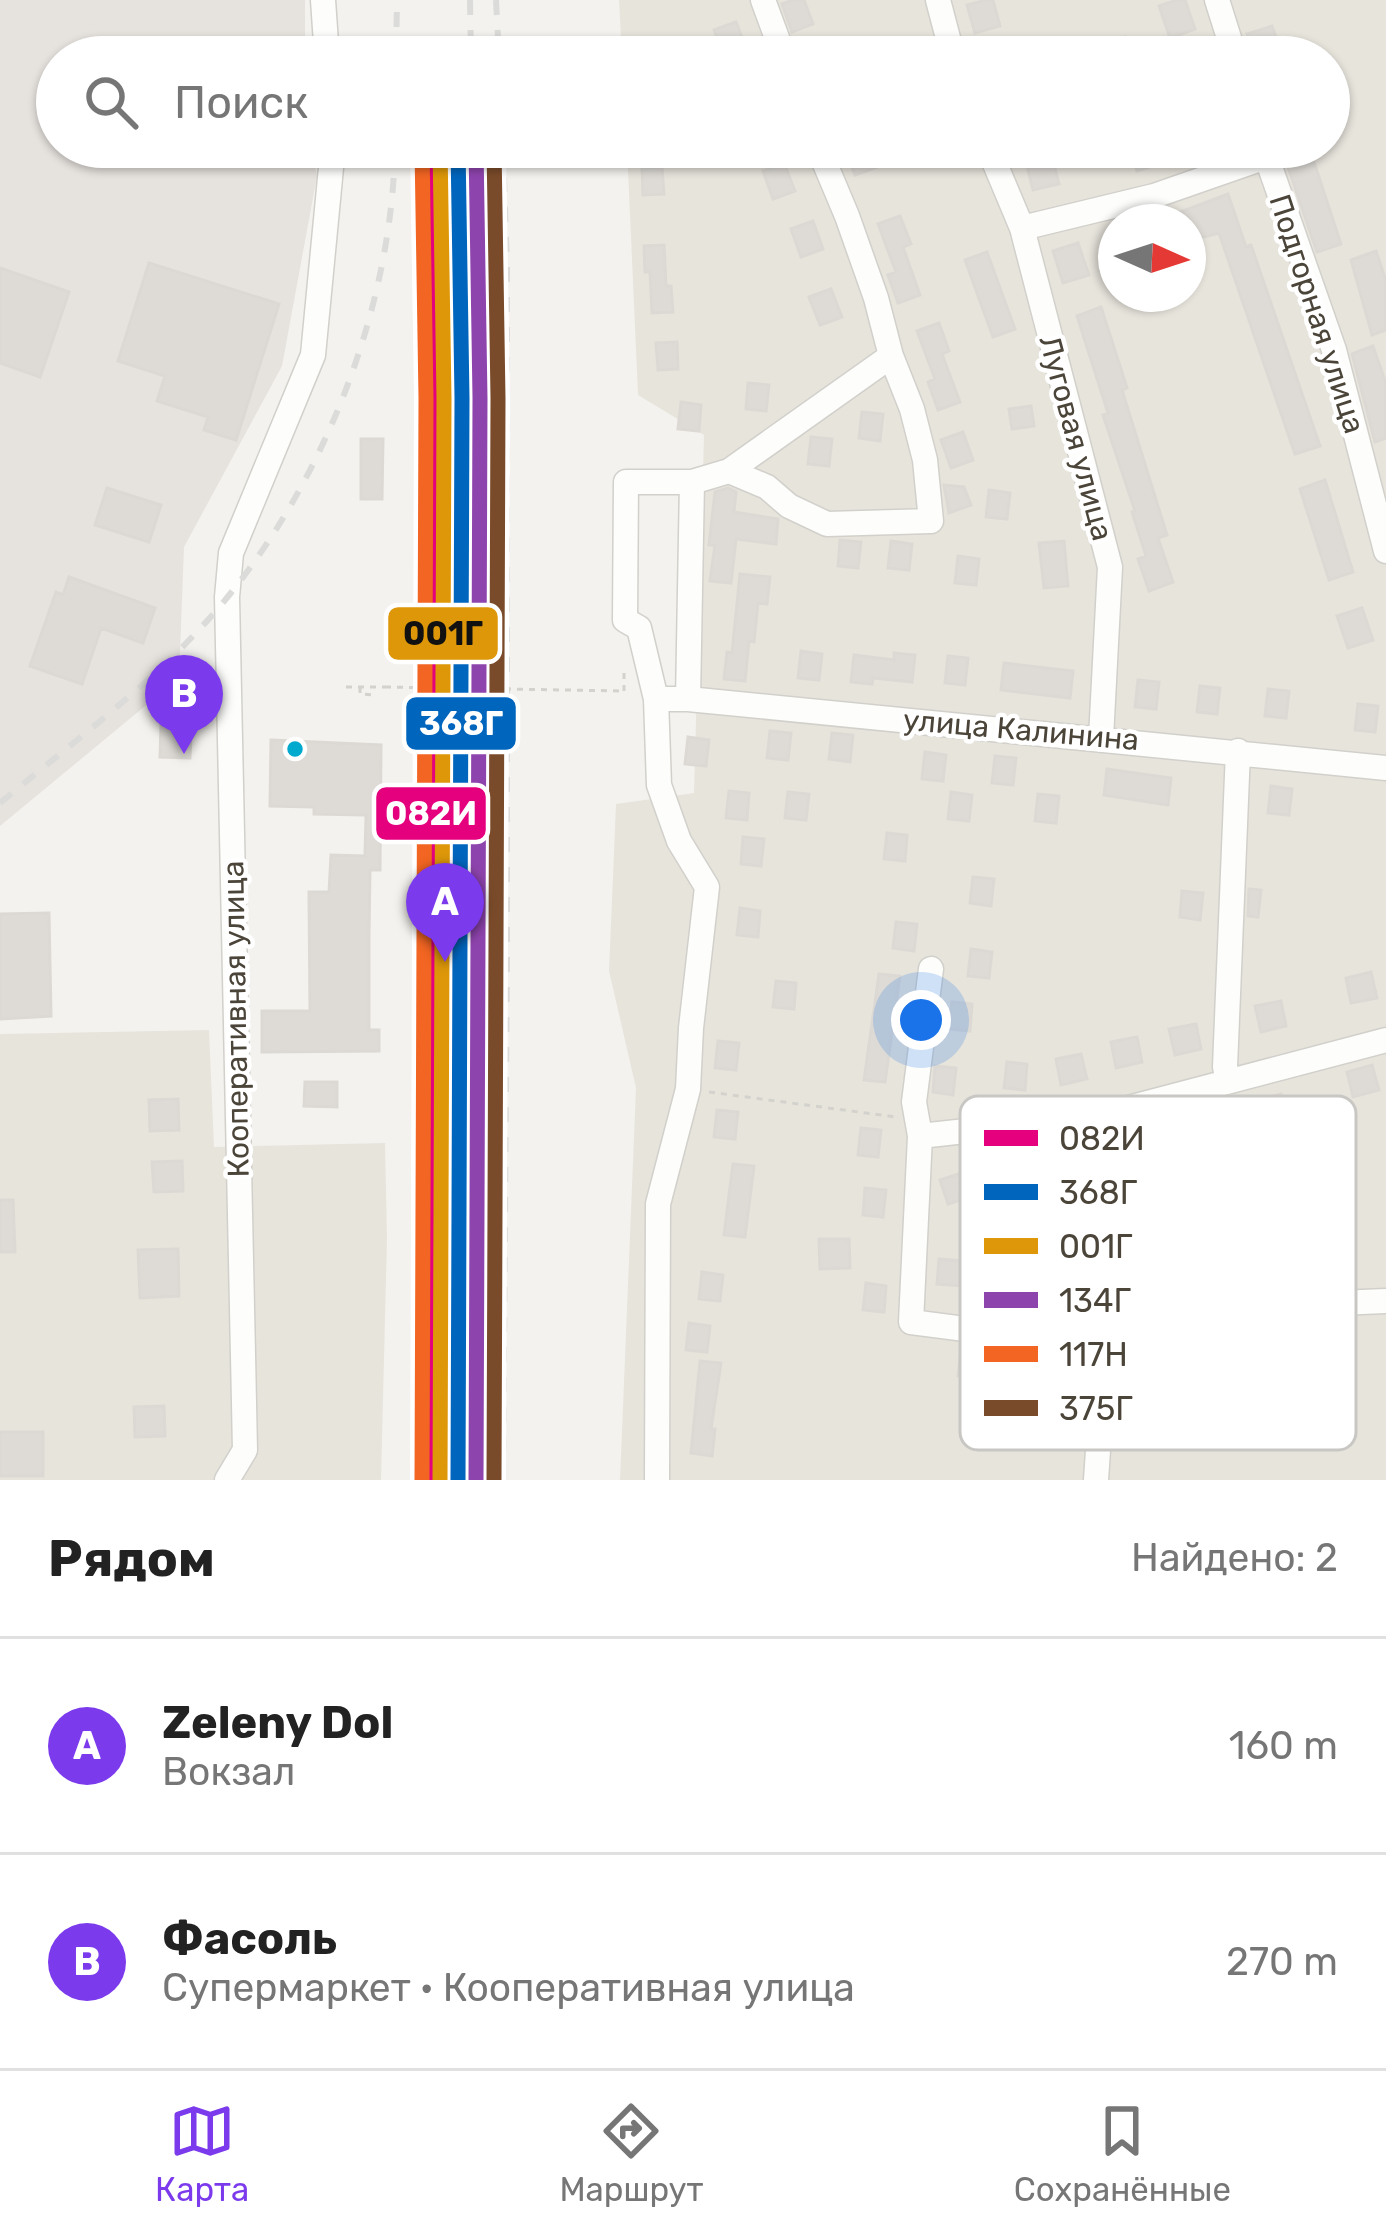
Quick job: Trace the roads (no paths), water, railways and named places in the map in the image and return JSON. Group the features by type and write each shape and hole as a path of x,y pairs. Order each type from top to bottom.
{"street":[{"path":"323,0 326,36"},
{"path":"763,0 776,36"},
{"path":"938,0 947,36"},
{"path":"1217,0 1228,36"},
{"name":"Кооперативная улица","path":"227,1480 245,1450 227,597 231,554 313,355 331,168"},
{"path":"729,471 767,487 789,506 827,524 931,521 925,460 912,410 826,168"},
{"name":"Луговая улица","path":"997,168 1022,229 1110,567 1101,738"},
{"path":"1022,229 1154,196 1225,168"},
{"name":"Подгорная улица","path":"1271,168 1334,350 1386,551"},
{"path":"657,1480 658,1204 688,1089 707,887 679,841 659,785 656,699 640,628 625,620 626,482 692,482 729,471 891,356"},
{"path":"688,699 692,482"},
{"name":"улица Калинина","path":"656,699 1386,768"},
{"path":"1228,1081 1238,751"},
{"path":"931,969 914,1102 918,1128 910,1322 960,1328"},
{"path":"1172,1096 1386,1040"},
{"path":"918,1128 960,1125"},
{"path":"1356,1302 1386,1300"},
{"path":"1096,1480 1098,1450"}],"railway":[{"path":"396,36 397,0"},
{"path":"470,0 471,36"},
{"path":"496,0 498,36"},
{"path":"0,803 178,652 230,594 297,495 348,384 367,325 382,266 394,168"},
{"path":"472,1480 479,400 473,168"},
{"path":"503,1480 507,961 504,168"}],"place":[{"name":"Фасоль","path":"184,754"},
{"name":"Zeleny Dol","path":"445,962"}]}
